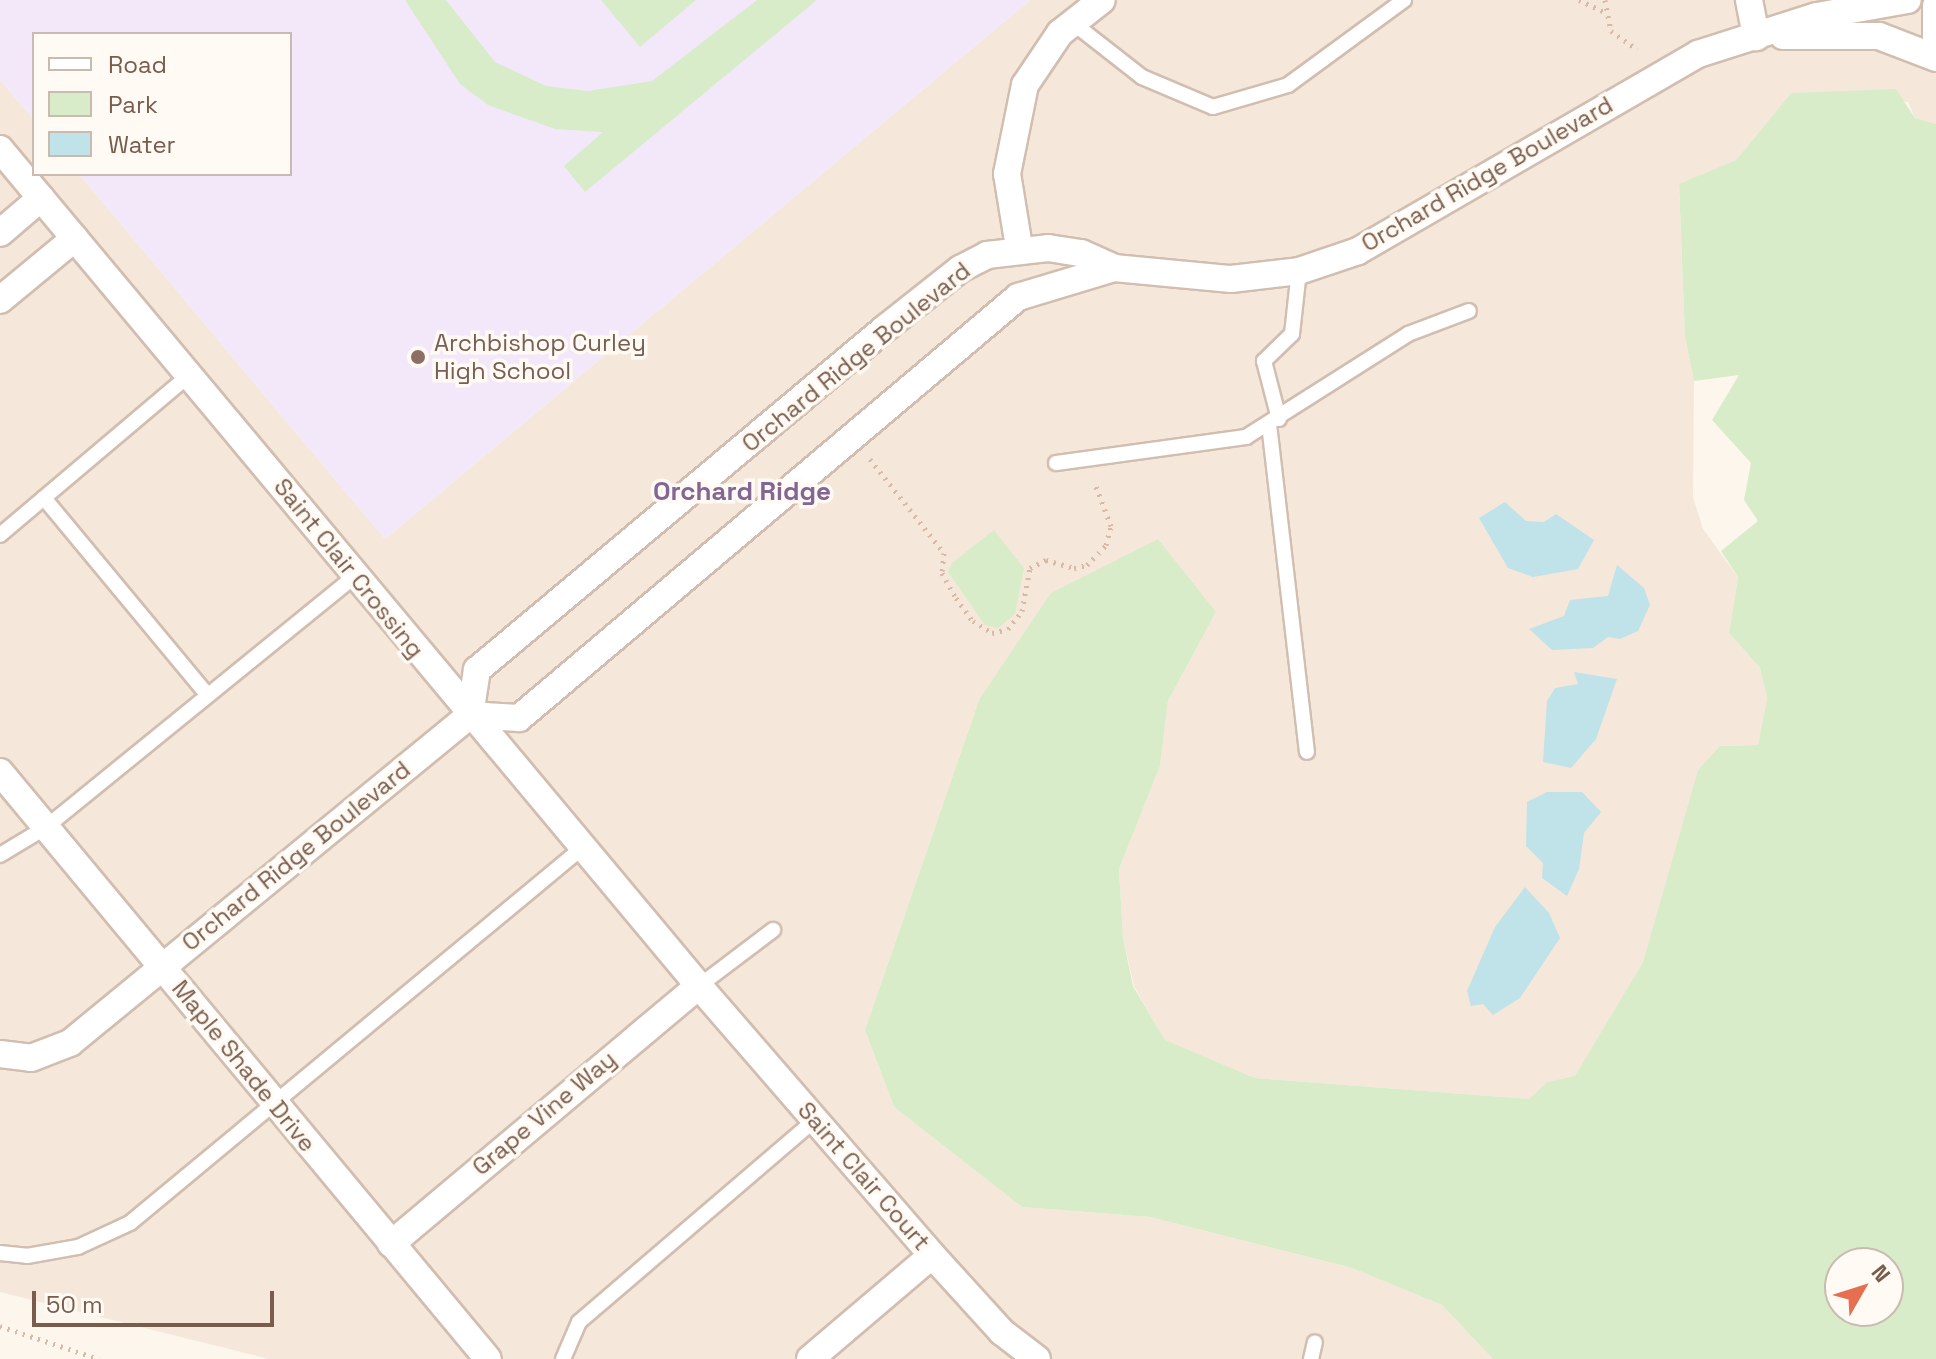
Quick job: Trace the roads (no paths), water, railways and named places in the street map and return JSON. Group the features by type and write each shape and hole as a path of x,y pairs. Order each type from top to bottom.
{"street":[{"path":"1019,247 1007,174 1012,128 1025,85 1042,55 1073,23 1102,0"},
{"path":"1749,0 1756,37"},
{"name":"Orchard Ridge Boulevard","path":"0,1054 31,1058 53,1054 470,715 477,670 960,269 987,255 1019,247 1081,253 1114,268 1231,279 1299,271 1358,251 1698,54 1817,16 1908,0"},
{"path":"1936,6 1936,41"},
{"name":"Orchard Ridge Boulevard","path":"1756,37 1879,36 1936,58"},
{"name":"Saint Clair Crossing","path":"0,149 699,986"},
{"path":"0,233 41,198"},
{"path":"0,300 75,238"},
{"name":"Orchard Ridge Boulevard","path":"470,715 519,718 1018,297 1114,268"},
{"name":"Maple Shade Drive","path":"0,772 488,1359"},
{"name":"Saint Clair Court","path":"699,986 932,1255 1002,1332 1037,1359"},
{"name":"Grape Vine Way","path":"391,1244 699,986"},
{"path":"810,1359 932,1255"}],"lane":[{"path":"1073,23 1142,77 1213,107 1288,85 1404,0"},
{"path":"1299,271 1292,334 1264,361 1274,422 1307,752"},
{"path":"1056,463 1246,437 1408,334 1469,311"},
{"path":"0,535 189,375"},
{"path":"44,498 207,694"},
{"path":"0,855 45,828 357,574"},
{"path":"0,1253 27,1256 78,1247 130,1223 582,848"},
{"path":"699,986 773,930"},
{"path":"563,1359 579,1322 816,1119"},
{"path":"1311,1359 1315,1342"}],"water":[{"path":"1505,502 1526,521 1544,522 1556,514 1594,540 1578,569 1533,577 1508,568 1479,518"},
{"path":"1617,565 1644,588 1650,605 1638,631 1620,639 1608,637 1593,648 1552,650 1529,629 1564,616 1570,600 1608,596"},
{"path":"1574,672 1617,679 1596,739 1571,768 1543,762 1547,701 1555,688 1578,684"},
{"path":"1547,792 1582,792 1601,812 1584,833 1579,869 1567,896 1542,878 1543,863 1526,846 1527,802"},
{"path":"1525,887 1549,913 1560,938 1520,998 1493,1015 1483,1004 1471,1006 1467,991 1495,927"}],"place":[{"name":"Archbishop Curley High School","path":"418,357"}],"district":[{"name":"Orchard Ridge","path":"742,492"}]}
